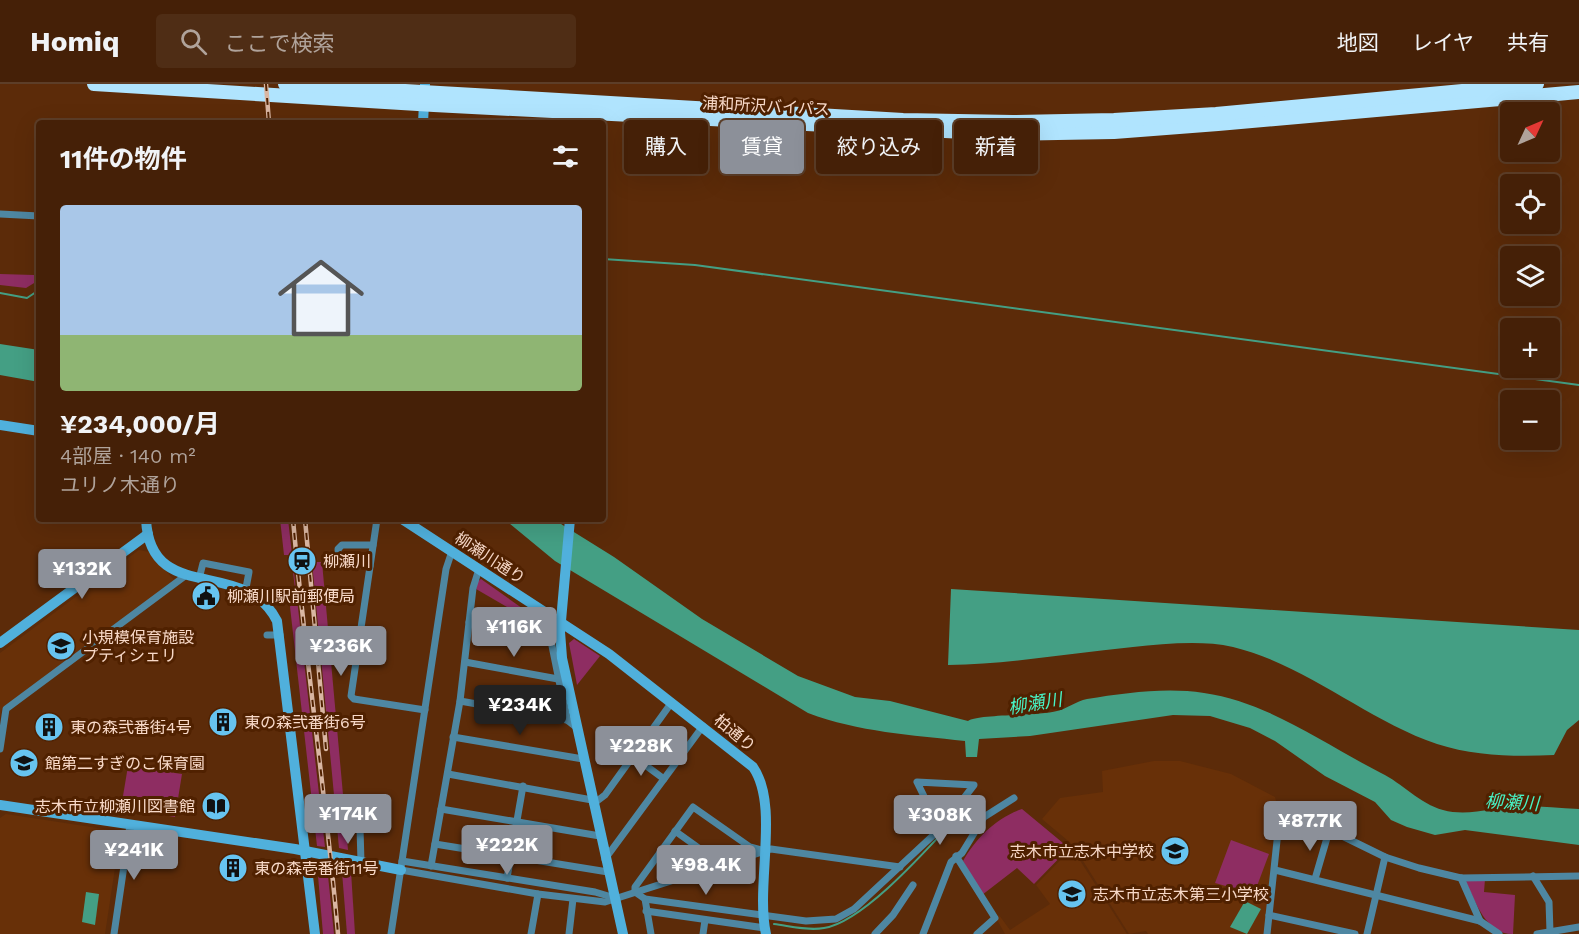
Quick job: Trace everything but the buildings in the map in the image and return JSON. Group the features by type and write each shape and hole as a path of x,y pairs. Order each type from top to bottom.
{"highway":[{"name":"浦和所沢バイパス","path":"94,84 424,93 903,120 1013,122 1114,120 1216,114 1537,84"},
{"name":"浦和所沢バイパス","path":"285,84 1004,134 1114,132 1579,92"}],"street":[{"path":"423,120 424,93"},
{"path":"0,214 36,216"},
{"path":"0,425 36,431"},
{"path":"146,522 148,534 162,560 185,576 246,588 259,596 271,610 280,635 315,934"},
{"path":"376,522 351,696 354,699 425,710"},
{"name":"柳瀬川通り","path":"407,522 561,623"},
{"path":"570,522 561,623 562,658 572,723"},
{"path":"0,643 148,534"},
{"path":"370,566 339,563 338,549 342,545 372,545"},
{"path":"391,934 446,569 452,552"},
{"path":"199,579 203,563 249,572 246,588"},
{"path":"431,866 460,701 473,585 479,569"},
{"path":"0,749 6,709 185,576"},
{"path":"469,622 550,636 558,679 583,759 623,934"},
{"name":"柏通り","path":"561,623 609,654 703,726 744,759 759,777 765,808 763,851 765,926"},
{"path":"267,635 280,635"},
{"path":"465,662 558,679"},
{"path":"460,701 572,723"},
{"path":"447,774 523,786 592,802 605,795 672,702"},
{"path":"605,859 703,726"},
{"path":"453,737 583,759"},
{"path":"633,756 664,779"},
{"path":"646,911 765,926 836,919 854,909 940,829 974,785 917,782 940,829"},
{"path":"507,878 523,786"},
{"path":"923,934 940,885 956,856 962,853 984,817 1014,798"},
{"path":"0,805 361,862 431,866 595,892 615,898"},
{"path":"635,891 635,887 693,807 750,847 763,851"},
{"path":"1267,934 1280,813 1283,807 1385,857 1461,878 1579,876"},
{"path":"441,809 600,836"},
{"path":"114,934 130,825"},
{"path":"360,828 361,862"},
{"path":"675,831 721,864"},
{"path":"1316,879 1329,831"},
{"path":"435,844 608,872"},
{"path":"401,866 538,894 605,902 771,849 900,867"},
{"path":"956,856 995,918 977,934"},
{"path":"1367,934 1385,857"},
{"path":"1275,870 1480,921 1499,934"},
{"path":"1533,876 1550,902 1550,932"},
{"path":"1461,878 1480,921"},
{"path":"875,934 893,915 913,885"},
{"path":"635,891 645,899 765,926"},
{"path":"531,934 538,894"},
{"path":"569,934 573,899"},
{"path":"645,899 651,934"},
{"path":"1269,915 1355,934"},
{"path":"703,934 705,920"},
{"path":"1537,934 1579,927"}],"shaded area":[{"path":"36,251 36,282 26,288 0,285 0,274 34,275"},
{"path":"0,344 36,350 36,381 0,375"},
{"path":"280,522 288,522 325,847 317,846 288,589 295,589 291,555 284,555"},
{"path":"508,522 558,522 614,557 702,619 798,676 855,697 890,701 968,721 984,717 1048,713 1061,710 1079,701 1116,695 1175,691 1204,693 1251,705 1273,715 1389,777 1427,803 1443,810 1472,812 1520,806 1579,809 1579,845 1465,830 1435,835 1407,827 1391,820 1375,802 1325,776 1275,741 1250,728 1210,716 1173,715 1030,736 979,739 977,757 966,757 965,741 846,725 808,713 555,561"},
{"path":"139,550 149,552 175,581 2,709 0,718 0,653"},
{"path":"312,562 322,562 348,850 339,848"},
{"path":"481,579 529,613 531,621 476,589 477,582"},
{"path":"951,589 1579,630 1579,720 1567,730 1554,755 1510,756 1451,748 1411,734 1286,666 1260,655 1221,645 1183,643 948,665"},
{"path":"574,639 600,656 577,685 569,643"},
{"name":"志木市立志木中学校","path":"1154,761 1180,761 1231,774 1275,797 1278,808 1264,934 1148,934 1146,931 1129,934 1073,845 1042,819 1060,798 1103,792 1102,771"},
{"path":"128,766 182,774 175,817 121,808"},
{"path":"1022,809 1069,848 1034,884 1017,868 982,895 963,861 988,830 1004,817"},
{"path":"6,814 117,831 120,835 105,934 0,934 0,818"},
{"path":"1231,840 1269,854 1254,894 1215,883"},
{"name":"志木市立志木第三小学校","path":"1072,848 1127,934 1005,934 996,918 999,915 1010,930 1050,904 1036,885"},
{"path":"317,864 327,866 334,934 323,934"},
{"path":"351,871 355,934 347,934 342,872"},
{"path":"1467,878 1485,879 1484,892 1515,895 1513,934 1496,929 1483,916 1466,882"},
{"path":"86,892 99,894 95,925 82,922"},
{"path":"1245,901 1261,909 1247,934 1230,927"}],"waterway":[{"path":"606,259 695,265 1579,385"},
{"path":"0,293 27,298 36,292"},
{"path":"774,924 812,929 840,923 858,912 895,882 957,817"}],"railway":[{"path":"266,84 269,120"},
{"path":"293,522 338,934"},
{"path":"305,522 326,749"}],"place":[{"name":"柳瀬川","path":"302,561"},
{"name":"柳瀬川駅前郵便局","path":"206,596"},
{"name":"小規模保育施設 プティシェリ","path":"61,646"},
{"name":"東の森弐番街6号","path":"223,722"},
{"name":"東の森弐番街4号","path":"49,727"},
{"name":"館第二すぎのこ保育園","path":"24,763"},
{"name":"志木市立柳瀬川図書館","path":"216,806"},
{"name":"志木市立志木中学校","path":"1175,851"},
{"name":"東の森壱番街11号","path":"233,868"},
{"name":"志木市立志木第三小学校","path":"1072,894"}]}
